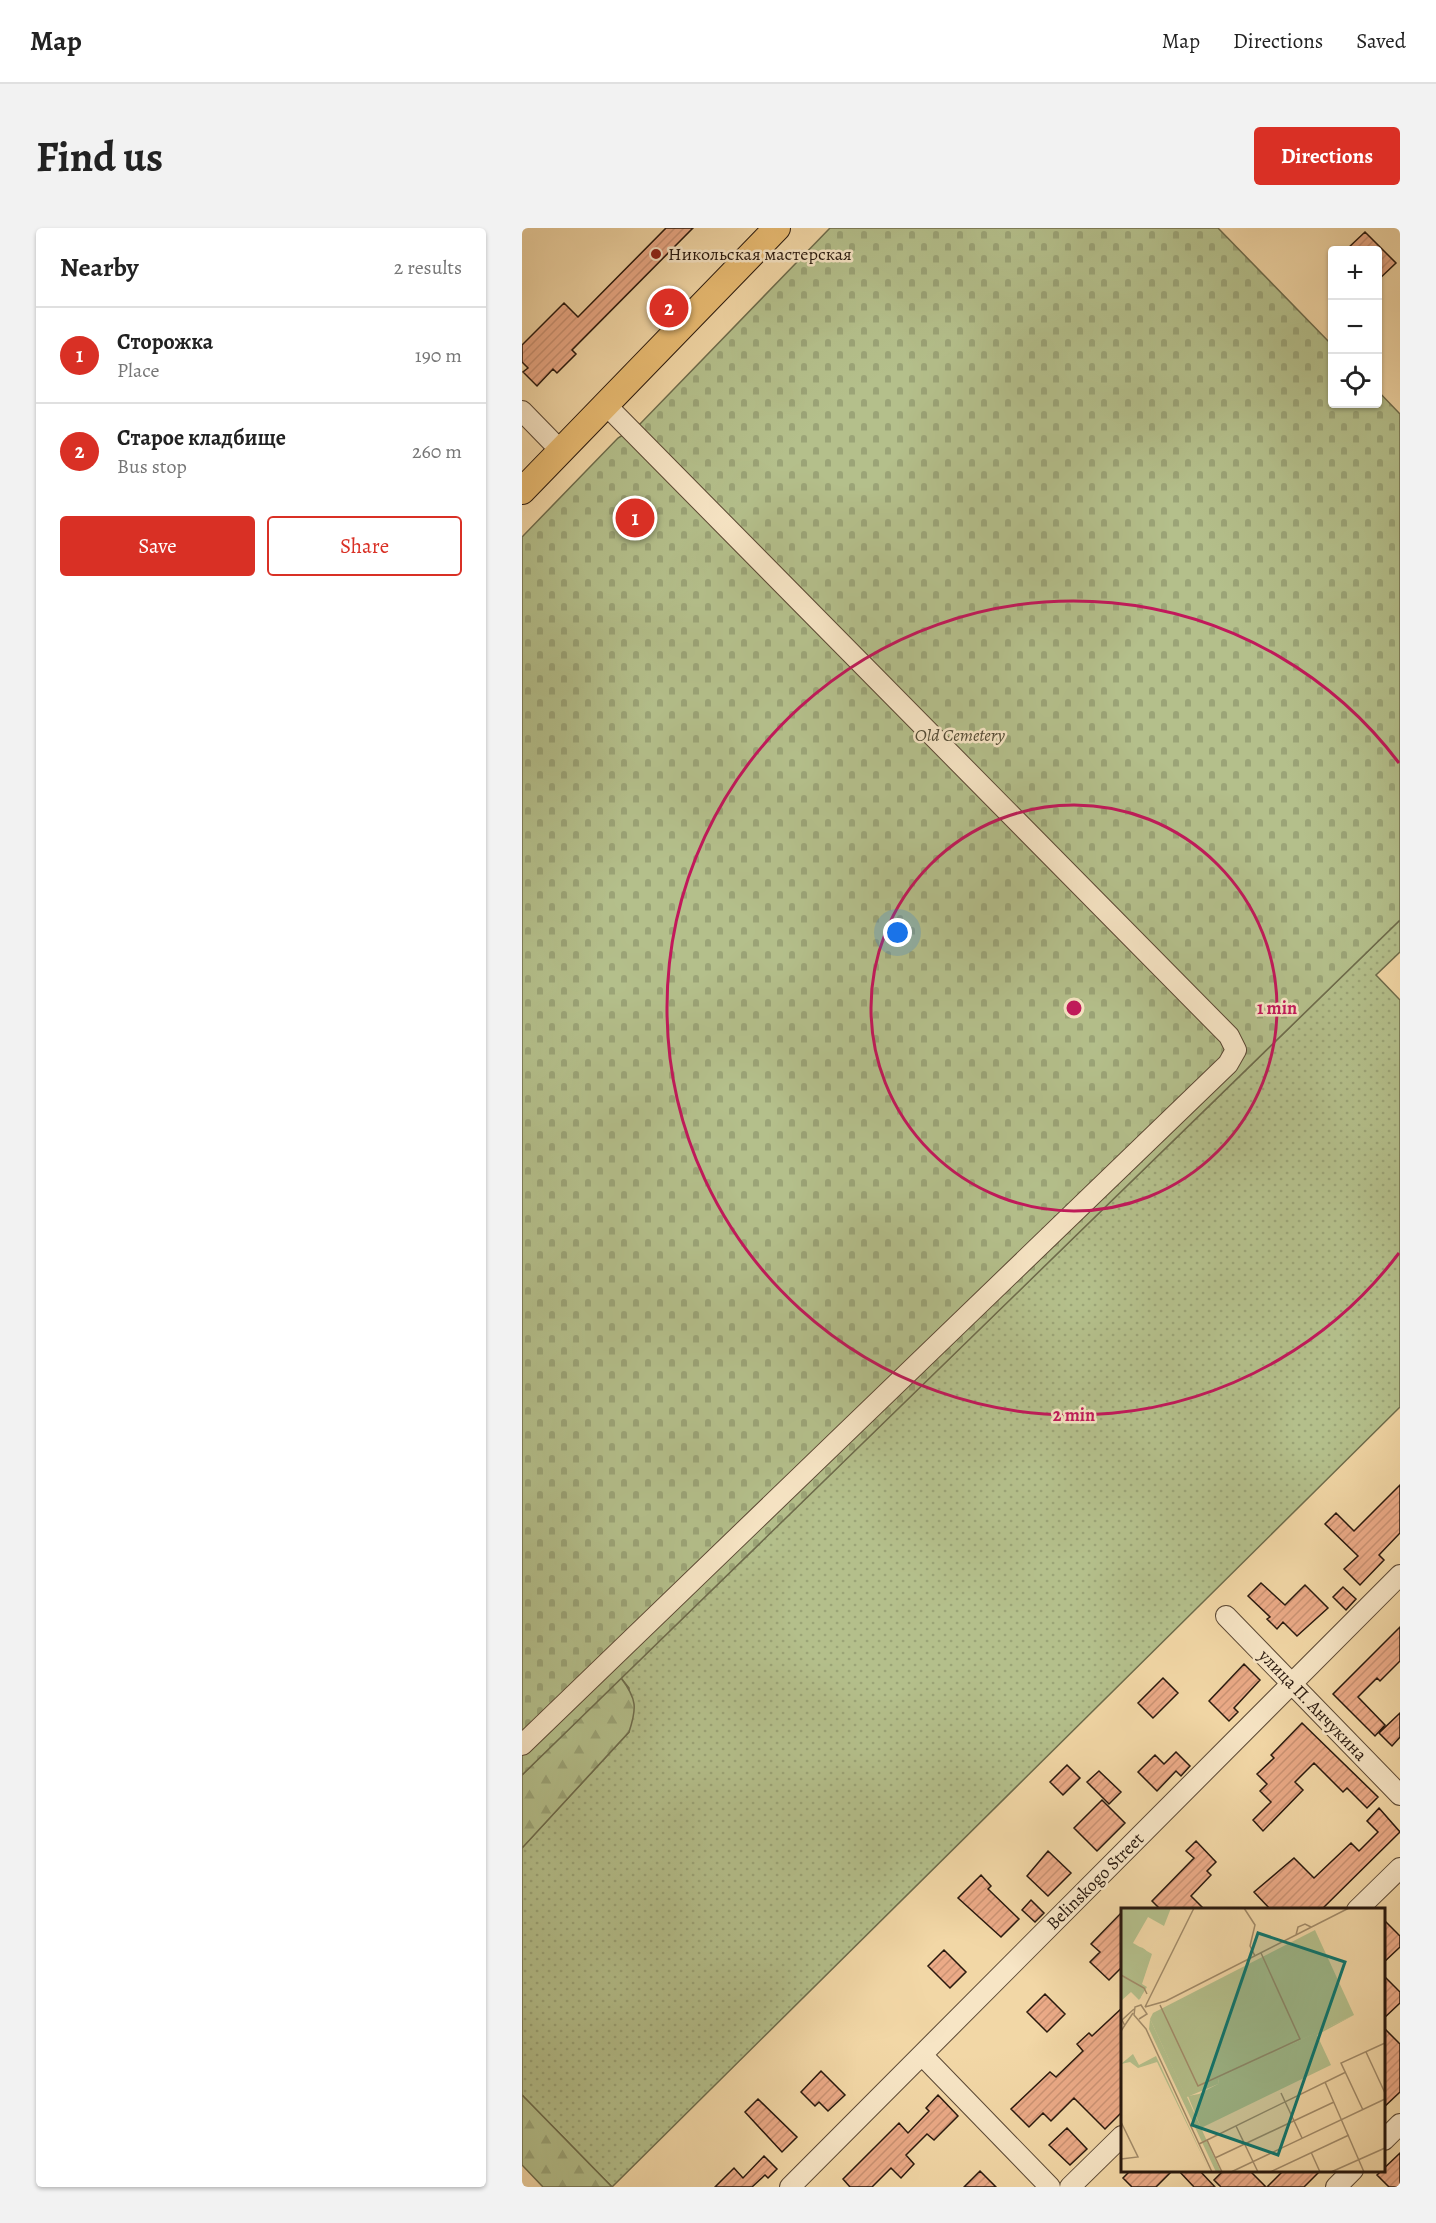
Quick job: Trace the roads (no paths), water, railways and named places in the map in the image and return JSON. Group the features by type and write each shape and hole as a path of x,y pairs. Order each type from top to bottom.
{"main road":[{"path":"522,491 777,228"}],"street":[{"path":"522,1745 1228,1064 1236,1050 1229,1036 606,405"},
{"path":"522,411 561,451"},
{"name":"Belinskogo Street","path":"790,2187 1400,1575"},
{"name":"улица П. Анчукина","path":"1226,1616 1400,1795"},
{"path":"1359,1908 1400,1868"},
{"path":"922,2055 1050,2187"},
{"path":"1385,2138 1400,2124"},
{"path":"1070,2187 1121,2137"},
{"path":"1336,2187 1351,2172"}],"place":[{"name":"Никольская мастерская","path":"656,254"},
{"name":"Старое кладбище","path":"669,308"},
{"name":"Сторожка","path":"635,518"}],"park label":[{"name":"Old Cemetery","path":"960,735"}]}
